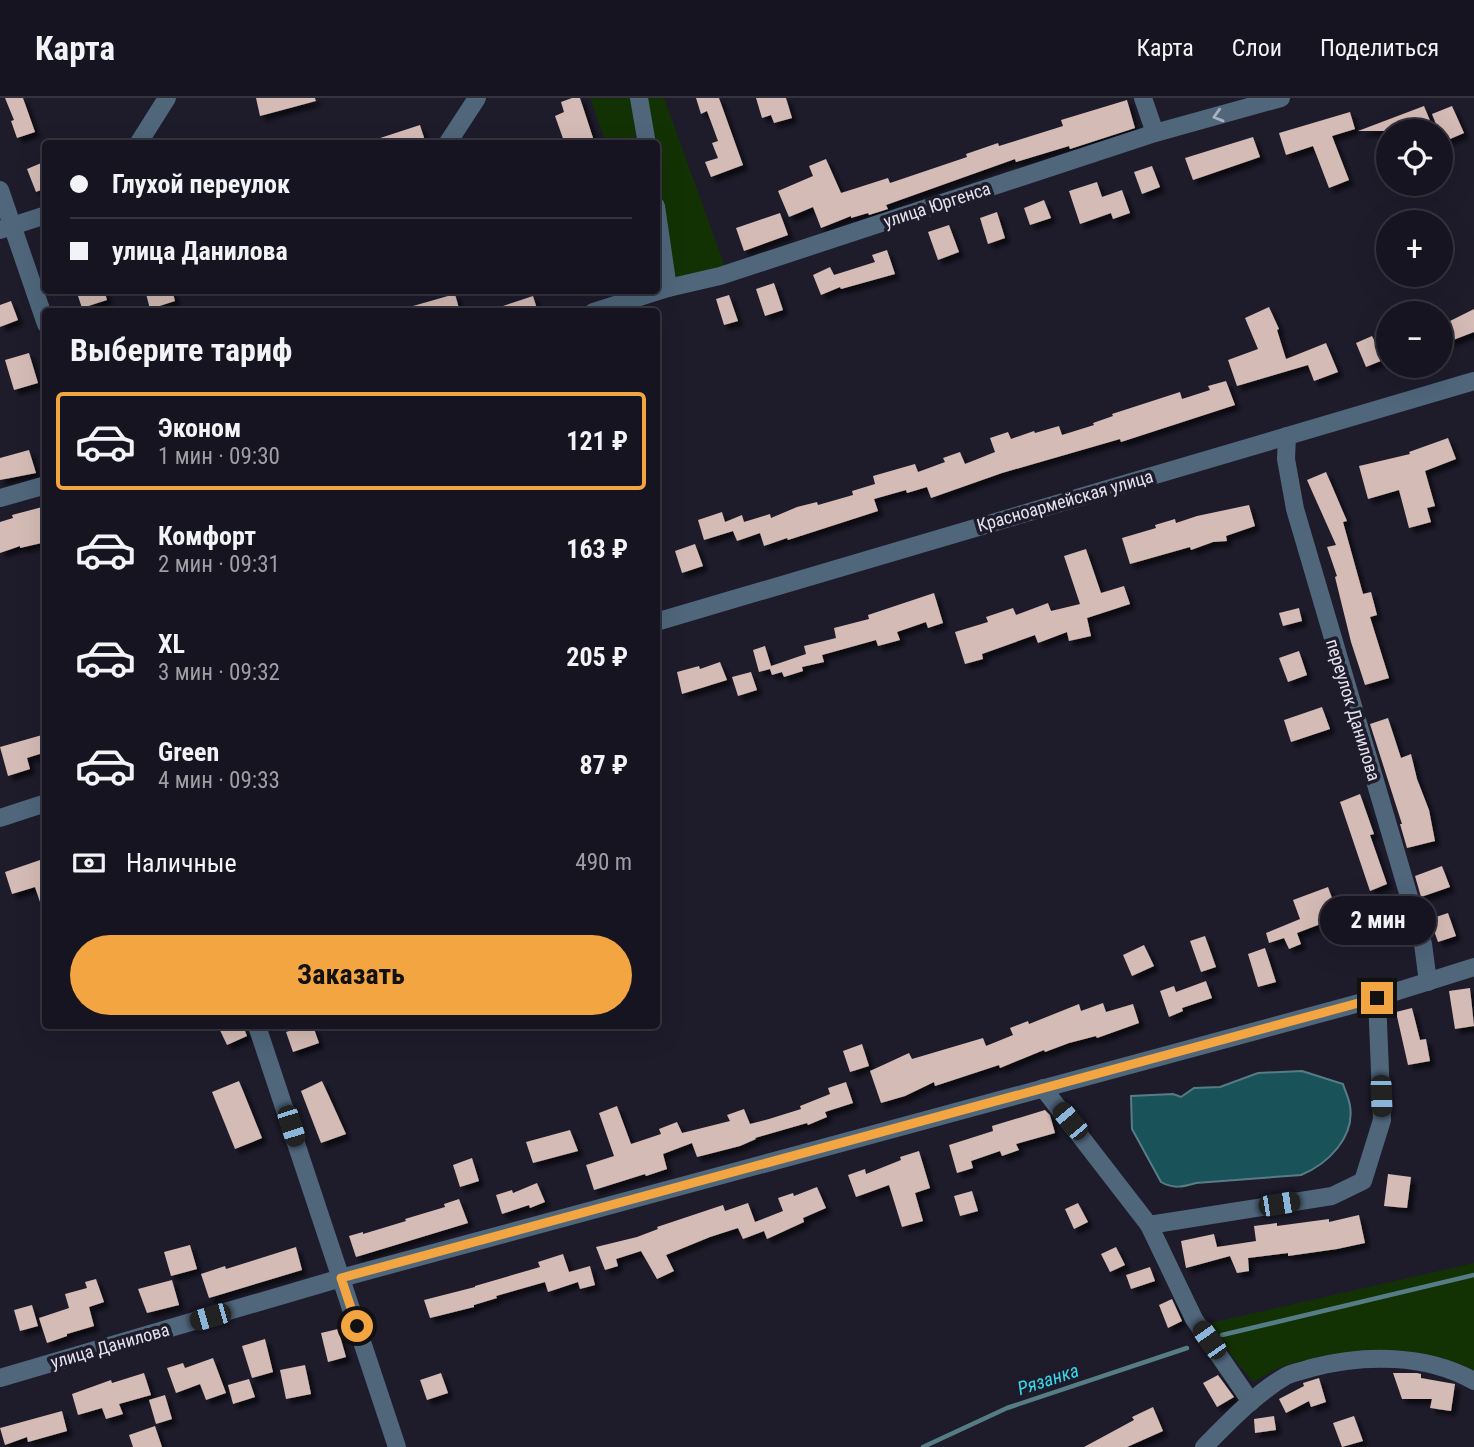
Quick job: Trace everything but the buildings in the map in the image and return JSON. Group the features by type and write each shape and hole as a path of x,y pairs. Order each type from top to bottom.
{"street":[{"path":"141,140 167,98"},
{"path":"450,140 477,98"},
{"path":"639,98 646,140"},
{"path":"1143,98 1156,134"},
{"name":"улица Юргенса","path":"660,291 720,276 1156,134 1281,98"},
{"path":"0,190 6,228 42,314"},
{"path":"6,228 42,216"},
{"path":"660,233 668,288"},
{"name":"улица Юргенса","path":"606,308 649,294"},
{"name":"Красноармейская улица","path":"660,621 1474,381"},
{"name":"переулок Данилова","path":"1287,436 1286,458 1295,509 1423,944 1428,982"},
{"path":"0,498 42,486"},
{"path":"0,818 42,804"},
{"name":"улица Данилова","path":"0,1378 341,1278 1377,998 1474,967"},
{"path":"1149,1225 1332,1196 1363,1181 1382,1120 1377,998"},
{"path":"258,1029 397,1447"},
{"path":"1043,1088 1149,1225 1194,1319 1251,1402"},
{"path":"1204,1447 1251,1402 1287,1375 1333,1363 1398,1358 1454,1370 1473,1378"}],"green space":[{"path":"590,98 635,98 638,123 635,140 605,140"},
{"path":"644,98 664,98 725,267 675,284 660,196 660,140 651,140"},
{"path":"1474,1263 1474,1371 1453,1361 1430,1355 1382,1350 1310,1359 1274,1370 1253,1382 1206,1324"}],"shaded area":[{"path":"1302,1071 1343,1084 1350,1117 1344,1139 1338,1148 1321,1164 1301,1175 1170,1186 1161,1182 1132,1129 1131,1096 1173,1094 1181,1097 1194,1088 1220,1087 1258,1073"}],"waterway":[{"name":"Рязанка","path":"1222,1335 1474,1275"},
{"name":"Рязанка","path":"923,1447 1007,1408 1187,1348"}],"route":[{"path":"357,1326 341,1278 1377,998"}]}
